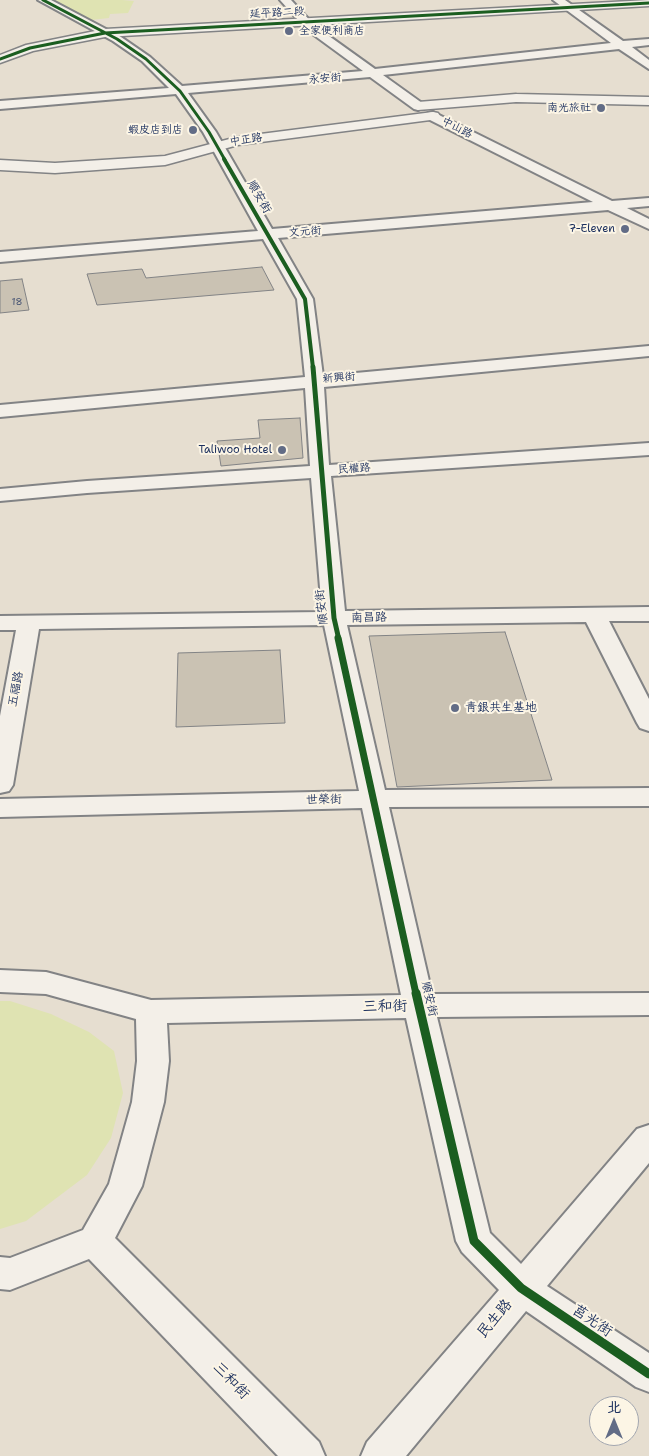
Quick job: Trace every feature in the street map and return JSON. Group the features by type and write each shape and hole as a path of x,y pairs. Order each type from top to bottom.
{"main road":[{"name":"延平路二段","path":"0,50 38,40 101,31 621,0"},
{"name":"延平路二段","path":"563,4 649,3"},
{"name":"延平路二段","path":"0,59 30,48 101,31"},
{"path":"418,106 516,98 649,101"},
{"name":"中山路","path":"418,106 433,116"},
{"name":"中正路","path":"0,165 55,168 165,160 236,140 433,116"}],"street":[{"name":"順安街","path":"43,0 101,31 146,59 180,91 216,145 305,299 314,380 320,471 334,618 356,728 374,799 419,1006 474,1241 521,1288"},
{"name":"中山路","path":"285,0 301,19 418,106"},
{"path":"563,4 649,65"},
{"name":"永安街","path":"0,105 356,76 649,42"},
{"name":"中山路","path":"433,116 649,225"},
{"name":"文元街","path":"0,257 649,202"},
{"name":"新興街","path":"0,411 649,350"},
{"name":"民權路","path":"0,495 649,449"},
{"name":"南昌路","path":"0,623 649,614"},
{"path":"594,615 649,723"},
{"name":"五福路","path":"0,785 29,622"},
{"name":"世榮街","path":"0,808 374,799 649,797"},
{"name":"三和街","path":"0,981 46,982 152,1012 419,1006 649,1004"},
{"path":"0,1273 10,1274 95,1241 124,1186 148,1102 154,1061 152,1012"},
{"name":"民生路","path":"381,1456 521,1288 649,1139"},
{"name":"三和街","path":"95,1241 305,1456"},
{"name":"莒光街","path":"521,1288 649,1374"}],"green space":[{"path":"51,0 134,1 128,13 110,14 109,18 91,20"},
{"path":"0,1001 10,1001 51,1014 89,1032 114,1051 123,1093 111,1138 87,1175 26,1221 0,1229"}],"building":[{"path":"262,267 274,290 97,305 87,274 142,269 146,278"},
{"path":"22,279 29,310 0,313 0,281"},
{"path":"300,418 303,458 221,466 217,441 260,438 258,420"},
{"name":"青銀共生基地","path":"505,632 552,780 397,787 369,636"},
{"path":"280,650 285,723 176,727 178,653"}],"cycle path":[{"path":"43,0 117,39 146,59 180,91 209,132 305,299 314,380 320,471 334,618 419,1006 474,1241 521,1288 649,1374"},
{"path":"0,59 30,48 105,33 649,3"}],"place":[{"name":"全家便利商店","path":"289,31"},
{"name":"南光旅社","path":"601,108"},
{"name":"蝦皮店到店","path":"193,130"},
{"name":"7-Eleven","path":"625,229"},
{"name":"Taliwoo Hotel","path":"282,450"},
{"name":"青銀共生基地","path":"455,708"}]}
